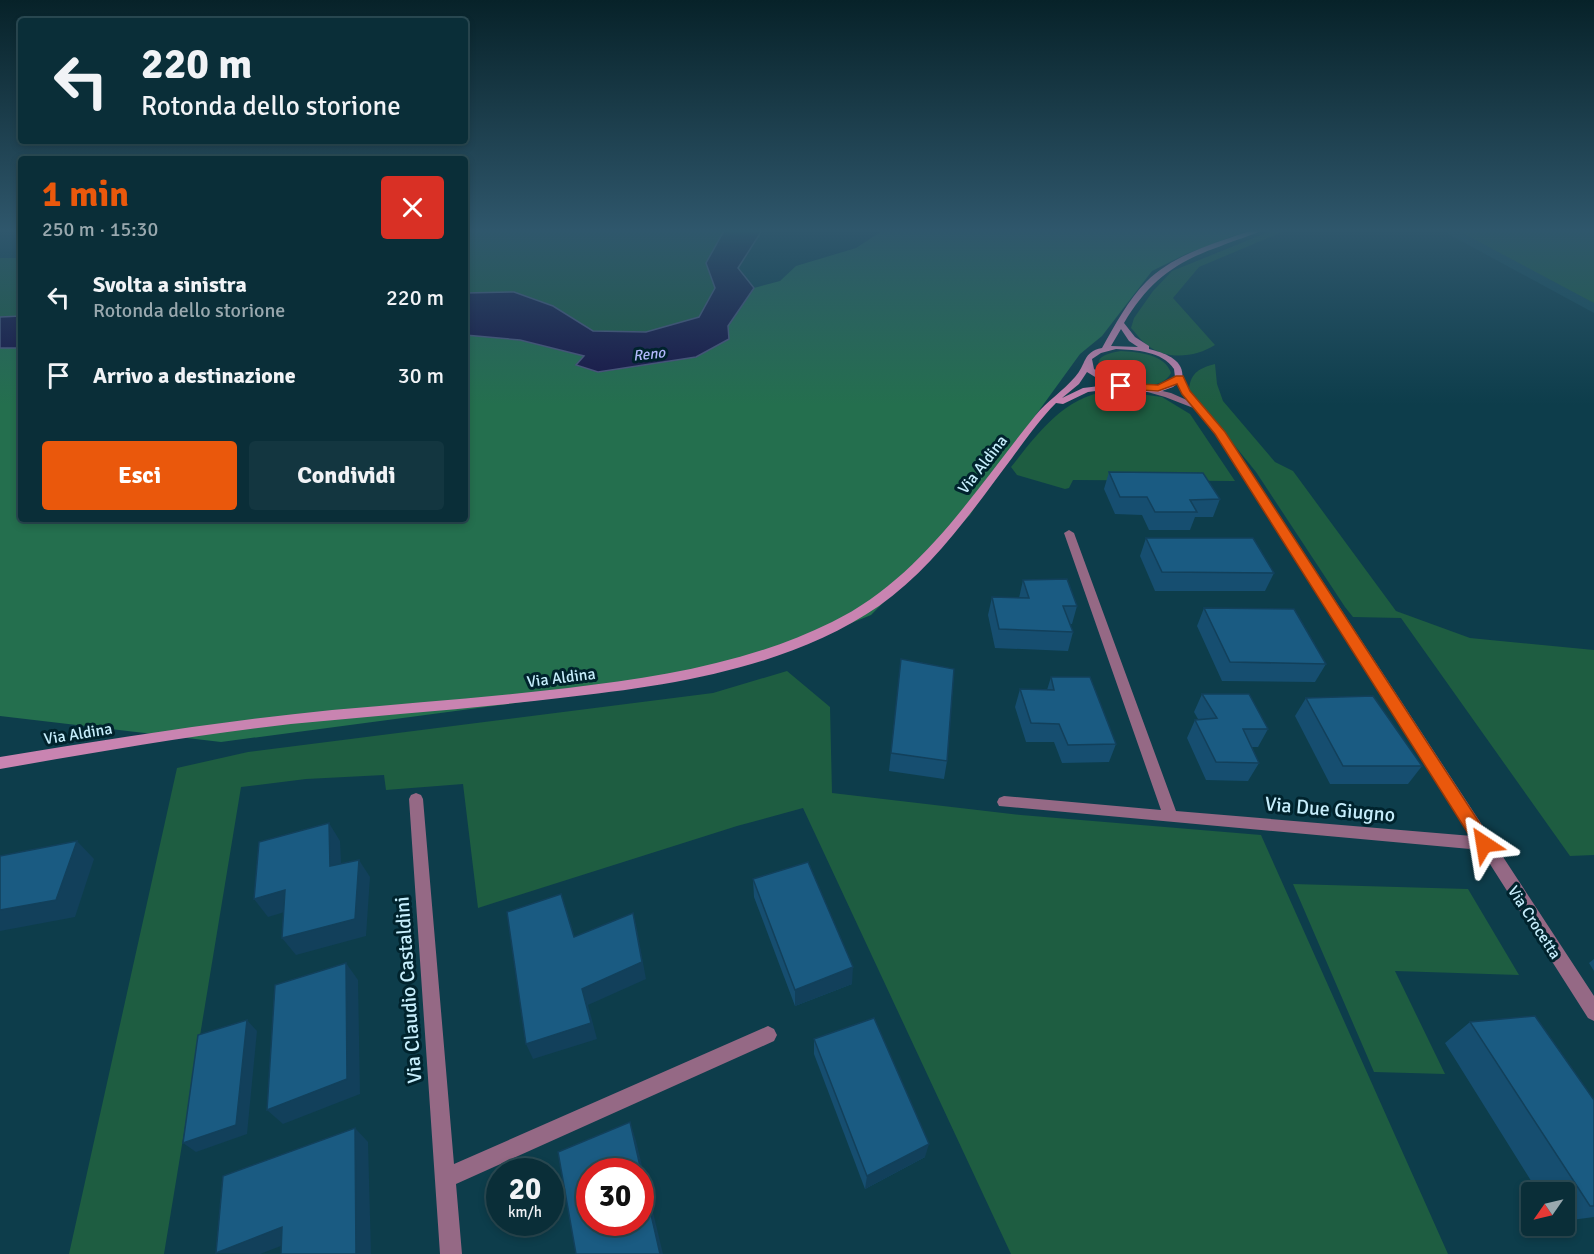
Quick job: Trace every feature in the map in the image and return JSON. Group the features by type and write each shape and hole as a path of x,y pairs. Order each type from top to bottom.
{"street":[{"path":"1106,348 1135,300 1147,288"},
{"path":"1121,323 1124,331 1149,351"},
{"path":"1087,363 1090,370 1097,376 1121,386 1158,388 1168,386 1179,378 1180,371 1169,359 1149,351 1127,347 1106,348"},
{"name":"Via Aldina","path":"0,762 247,724 515,699 643,683 692,675 748,661 805,640 851,617 896,586 915,569 956,524 1048,405 1084,373 1092,354 1106,348"},
{"name":"Via Crocetta","path":"1179,378 1186,392 1220,432 1594,1012"},
{"name":"Via Aldina","path":"1034,423 1065,398 1074,394 1086,390 1121,386"},
{"name":"Via Crocetta","path":"1134,388 1168,395 1201,411"},
{"path":"1069,533 1171,817"},
{"name":"Via Claudio Castaldini","path":"416,798 452,1254"},
{"name":"Via Due Giugno","path":"1004,802 1484,844"},
{"path":"446,1178 768,1035"}],"shaded area":[{"path":"1547,288 1594,288 1594,313"}],"green space":[{"path":"0,288 18,288 18,317 0,318"},
{"path":"468,288 715,288 699,317 646,332 593,331 553,306 514,292 468,293"},
{"path":"754,288 1139,288 1102,336 1080,354 1014,445 970,515 871,615 768,657 621,689 221,742 0,716 0,348 18,348 18,522 468,522 468,335 520,340 585,356 576,365 728,326"},
{"path":"1156,288 1182,288 1173,298 1215,345 1181,356 1163,353 1145,343 1131,328 1134,318"},
{"path":"1565,288 1594,288 1594,303"},
{"path":"1121,351 1143,353 1157,358 1168,367 1171,373 1161,382 1147,385 1115,378 1103,371 1099,363 1104,356"},
{"path":"1215,364 1217,384 1223,401 1275,462 1293,471 1396,611 1470,638 1594,650 1594,855 1570,856 1401,618 1353,617 1345,607 1256,472 1189,389 1192,378 1197,372"},
{"path":"1117,391 1162,397 1190,414 1235,481 1073,480 1069,488 1065,489 1017,475 1011,467 1032,440 1056,416 1084,398"},
{"path":"787,671 830,707 832,793 1021,815 1261,835 1448,1254 1011,1254 803,808 737,826 478,908 463,784 386,790 384,775 306,779 241,787 164,1254 69,1254 177,768 248,752 713,693"},
{"path":"1293,884 1468,889 1519,975 1395,971 1445,1074 1374,1072"}],"water":[{"name":"Reno","path":"715,288 754,288 728,326 729,339 696,357 598,372 576,365 584,356 520,340 468,335 468,293 514,292 553,306 593,331 646,332 699,317"},
{"path":"18,316 18,348 0,348 0,317"}],"building":[{"path":"1109,472 1203,473 1220,499 1190,500 1197,512 1155,512 1147,497 1120,497"},
{"path":"1146,538 1253,538 1274,573 1162,572"},
{"path":"1067,579 1077,606 1063,606 1073,632 999,629 992,597 1029,598 1023,580"},
{"path":"1204,608 1294,609 1326,664 1230,662"},
{"path":"901,659 954,669 947,761 891,753"},
{"path":"1051,677 1090,677 1116,744 1068,745 1059,724 1031,723 1020,689 1054,690"},
{"path":"1202,694 1249,694 1268,729 1243,729 1259,763 1216,762 1195,720 1217,718"},
{"path":"1373,696 1422,766 1343,766 1306,698"},
{"path":"329,823 330,866 359,860 355,919 282,938 285,890 254,899 259,842"},
{"path":"77,841 56,900 0,910 0,856"},
{"path":"808,862 853,967 795,990 753,879"},
{"path":"561,894 574,937 633,913 642,962 582,989 591,1023 526,1044 507,912"},
{"path":"346,963 347,1079 267,1110 275,985"},
{"path":"1535,1016 1594,1100 1594,1206 1590,1206 1470,1022"},
{"path":"874,1018 929,1144 867,1176 814,1039"},
{"path":"247,1020 236,1125 183,1143 198,1035"},
{"path":"630,1122 638,1158 576,1158 576,1236 654,1236 654,1228 660,1254 576,1254 564,1186 564,1158 559,1158 558,1152"},
{"path":"355,1128 356,1254 281,1254 282,1227 216,1253 223,1176"}],"route":[{"path":"1121,386 1158,388 1168,386 1179,378 1186,392 1220,432 1484,844"}]}
